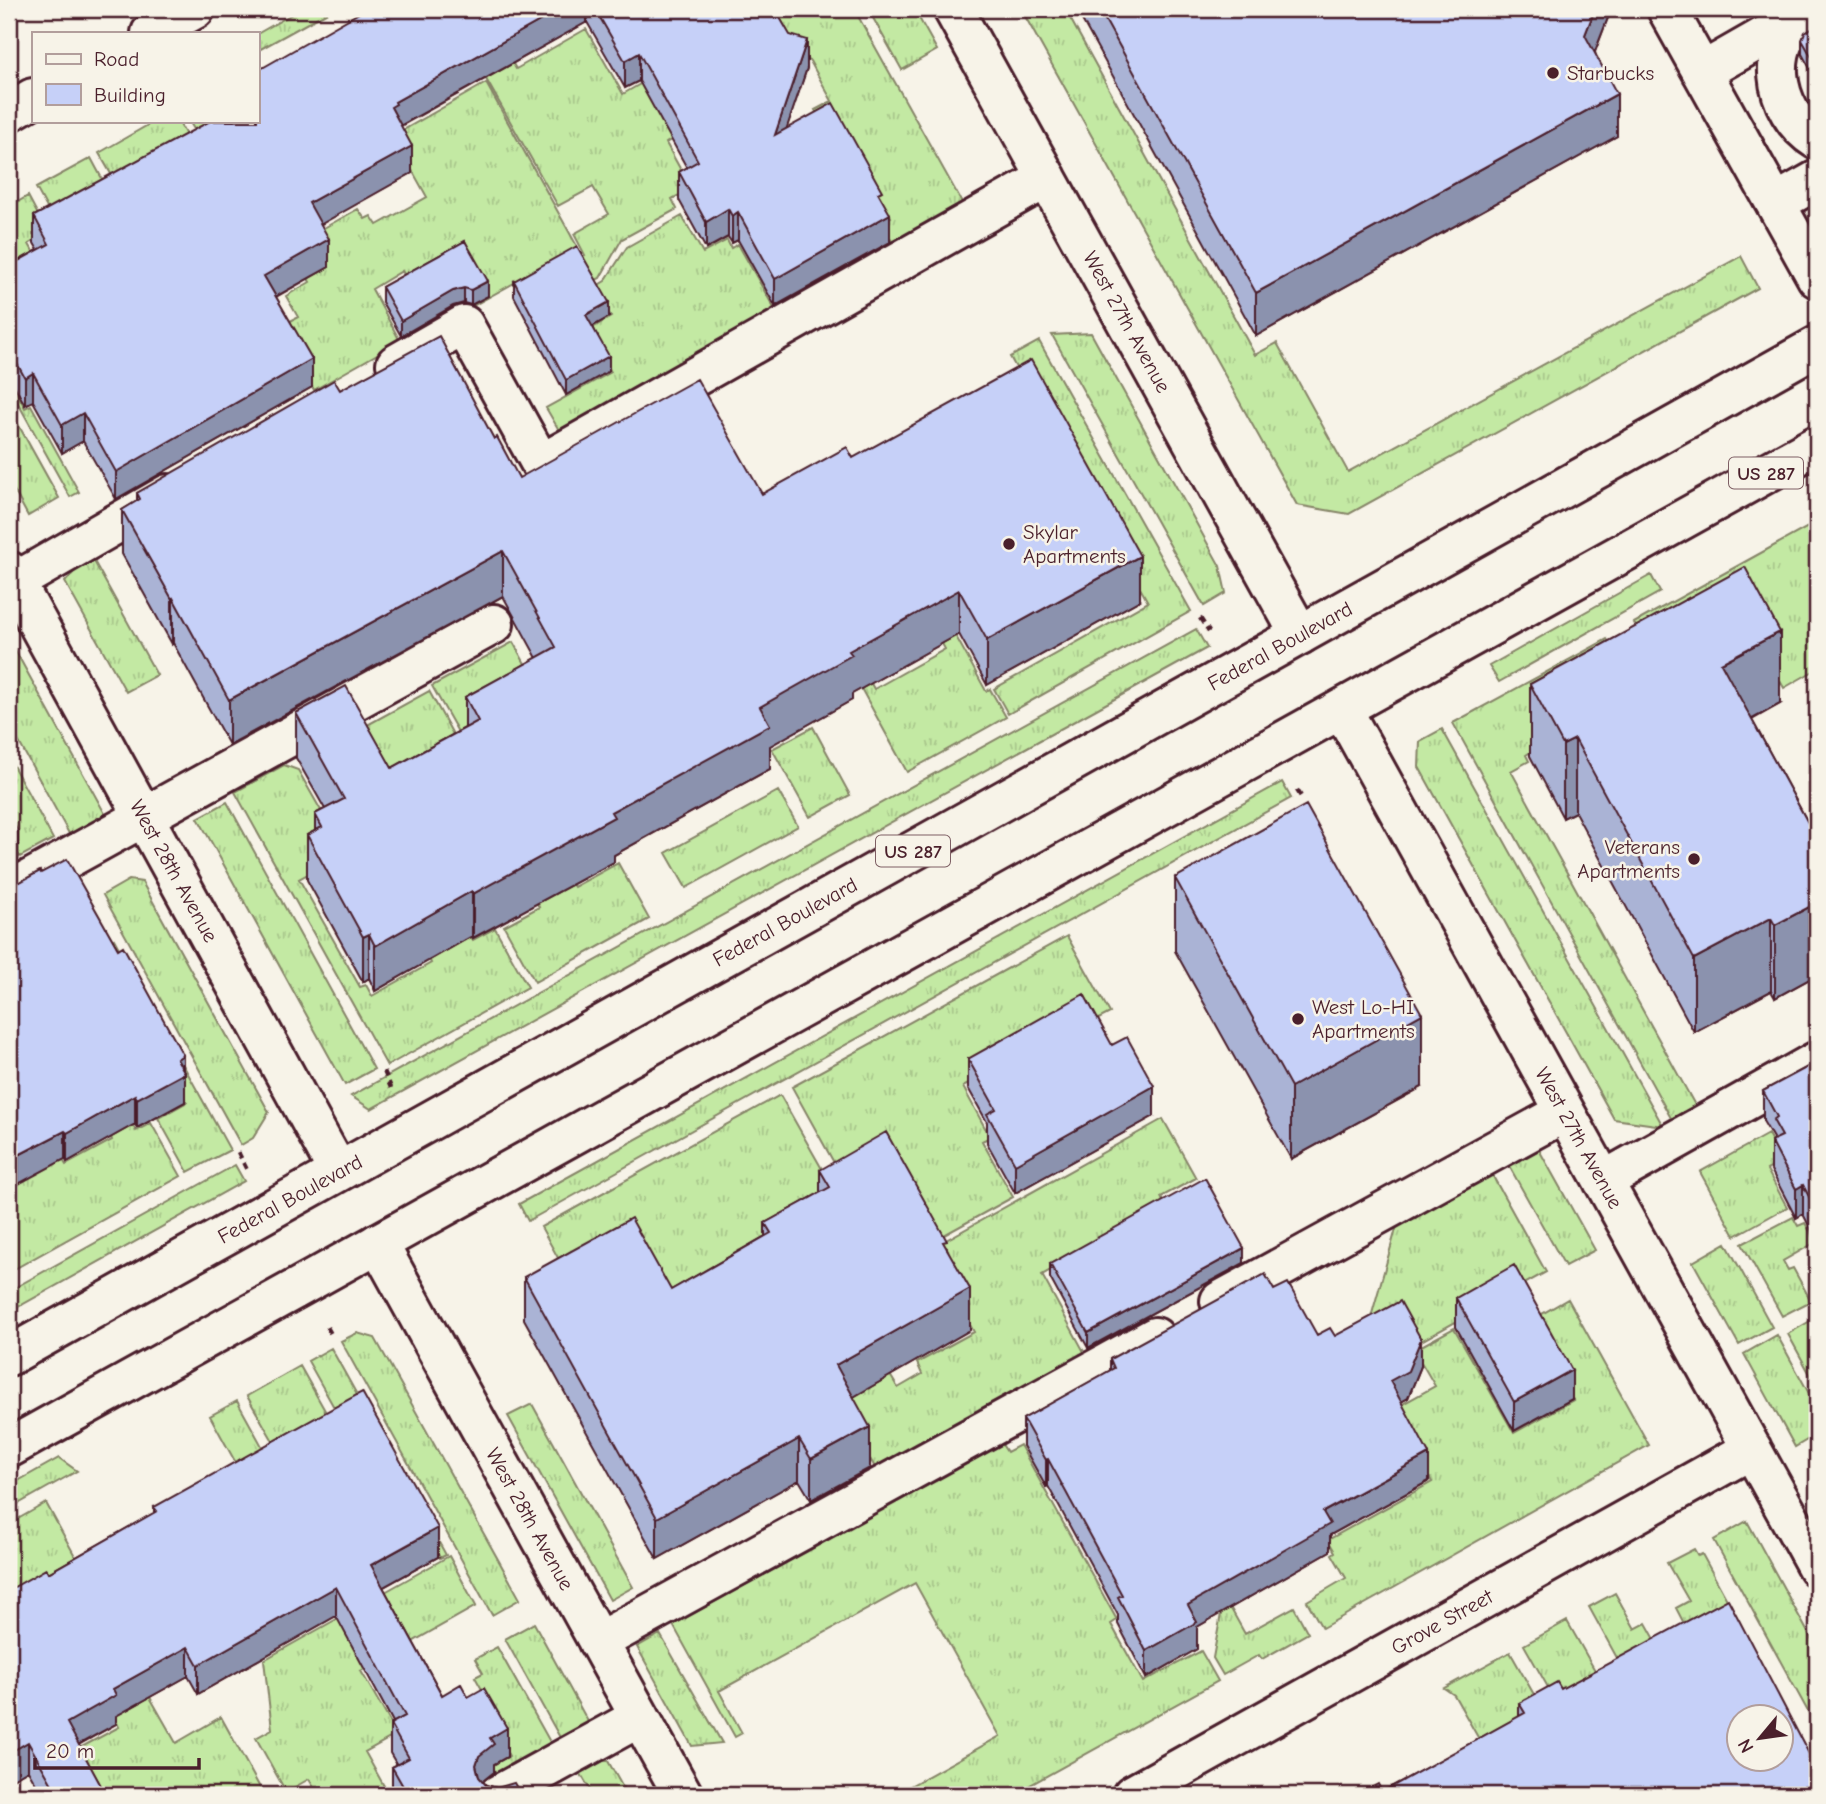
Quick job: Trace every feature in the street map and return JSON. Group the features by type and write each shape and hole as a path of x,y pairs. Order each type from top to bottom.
{"main road":[{"path":"153,32 195,9"},
{"name":"West 27th Avenue","path":"953,9 1300,635"},
{"path":"1667,9 1817,278"},
{"path":"1702,72 1807,12"},
{"path":"1807,12 1788,33 1779,55 1779,87 1791,116 1817,140"},
{"path":"9,112 32,99"},
{"path":"367,380 464,325 541,464 1047,178"},
{"path":"1776,203 1817,180"},
{"name":"Federal Boulevard","path":"9,1356 1817,346"},
{"name":"US 287","path":"9,1448 1817,445"},
{"path":"12,576 197,477"},
{"name":"West 28th Avenue","path":"12,576 338,1171"},
{"path":"9,891 494,624"},
{"name":"West 27th Avenue","path":"1342,709 1817,1567"},
{"path":"1603,1181 1817,1061"},
{"path":"598,1642 1565,1112"},
{"name":"West 28th Avenue","path":"378,1243 683,1795"},
{"name":"Grove Street","path":"1132,1795 1752,1449"},
{"path":"498,1795 640,1717"}],"green space":[{"path":"301,9 333,9 259,50 259,33"},
{"path":"481,9 516,69 586,29 623,94 661,72 678,135 666,143 688,183 716,175 672,199 677,209 622,239 600,278 592,282 578,259 585,255 574,234 609,214 593,187 558,206 456,26"},
{"path":"763,9 854,9 968,213 898,252 881,222 891,217 869,178 828,133 815,110 832,101 810,61 782,53"},
{"path":"868,9 914,9 937,50 902,70"},
{"path":"1021,9 1065,9 1255,355 1277,343 1348,472 1741,256 1758,288 1349,514 1297,505"},
{"path":"486,83 582,255 536,280 532,273 435,327 402,271 372,289 400,341 314,390 279,327 298,317 286,296 310,282 228,134 200,139 190,122 250,122 313,234 358,209 365,219 371,216 377,225 427,197 393,136"},
{"path":"153,122 179,122 191,144 122,193 99,153"},
{"path":"91,158 113,199 58,228 36,188"},
{"path":"28,196 45,228 33,234 35,240 29,244 44,271 9,291 9,207"},
{"path":"682,216 703,253 727,240 731,248 738,244 779,317 563,437 546,408 611,372 589,330 611,317 595,287 605,281 627,247"},
{"path":"1091,333 1220,566 1226,593 1204,606 1052,335"},
{"path":"1039,341 1191,611 1008,714 994,689 1148,602 1010,357"},
{"path":"9,378 25,408 31,405 79,492 70,497 9,387"},
{"path":"9,408 59,498 28,516 9,481"},
{"path":"877,493 986,691 990,689 1006,717 907,772 786,552 795,547 874,689 945,649 863,501"},
{"path":"1817,522 1817,595 1814,597 1817,603 1817,669 1784,688 1753,632 1666,680 1634,623"},
{"path":"90,554 157,675 126,692 65,582"},
{"path":"1651,575 1660,592 1499,682 1489,666"},
{"path":"1196,629 1207,648 371,1109 351,1096"},
{"path":"9,639 109,821 73,841 9,724"},
{"path":"1607,639 1629,677 1579,718 1530,745 1532,751 1526,755 1529,761 1511,771 1696,1107 1672,1120 1453,723"},
{"path":"513,642 553,714 462,739 432,686"},
{"path":"429,691 470,765 393,808 351,734"},
{"path":"813,727 850,795 810,817 772,749"},
{"path":"1442,729 1663,1126 1614,1119 1419,767 1420,741"},
{"path":"9,758 53,839 20,857 9,836"},
{"path":"284,765 298,770 339,842 315,870 299,879 360,987 366,985 372,996 431,963 425,951 466,927 473,940 495,928 528,987 387,1066 235,792"},
{"path":"1282,782 1291,798 528,1221 519,1204"},
{"path":"778,791 798,826 686,888 666,853"},
{"path":"227,802 374,1069 345,1085 198,818"},
{"path":"618,863 649,919 535,982 504,926 539,907 531,893 566,874 574,887"},
{"path":"129,880 142,882 269,1112 253,1138 241,1145 103,895"},
{"path":"1067,936 1110,1013 1091,1023 1088,1018 963,1087 990,1137 982,1141 1013,1197 935,1240 848,1188 792,1087"},
{"path":"114,939 230,1150 188,1172 158,1118 187,1102 99,948"},
{"path":"780,1095 834,1190 708,1306 573,1285 541,1227"},
{"path":"129,1119 136,1131 151,1123 181,1176 9,1272 9,1190 20,1183 15,1174 57,1150 66,1165 112,1140 108,1130"},
{"path":"1163,1119 1196,1178 1161,1197 1165,1206 1042,1275 1088,1359 879,1475 851,1424 844,1394 887,1370 898,1388 922,1374 917,1363 974,1332 949,1286 939,1244"},
{"path":"1768,1134 1779,1163 1767,1170 1787,1207 1735,1236 1700,1172"},
{"path":"1538,1148 1595,1250 1565,1266 1508,1164"},
{"path":"235,1165 244,1181 9,1312 9,1291"},
{"path":"1490,1171 1546,1272 1414,1345 1364,1342 1398,1222"},
{"path":"1793,1217 1798,1226 1805,1223 1816,1242 1783,1261 1788,1270 1793,1268 1811,1301 1782,1316 1742,1244"},
{"path":"1726,1243 1772,1327 1739,1345 1693,1262"},
{"path":"1568,1299 1649,1445 1322,1628 1307,1601 1346,1578 1332,1554 1335,1552 1328,1540 1432,1482 1392,1410 1435,1386 1414,1350 1454,1328 1514,1433 1573,1400 1530,1321"},
{"path":"1817,1317 1817,1387 1788,1334"},
{"path":"357,1333 375,1338 520,1599 492,1615 341,1341"},
{"path":"1777,1335 1817,1408 1817,1434 1795,1447 1744,1354"},
{"path":"331,1348 446,1555 440,1558 363,1418 345,1427 308,1361"},
{"path":"300,1366 337,1432 284,1460 247,1396"},
{"path":"237,1401 273,1466 297,1574 210,1416"},
{"path":"532,1404 633,1587 610,1600 508,1416"},
{"path":"1001,1443 1007,1452 1020,1445 1117,1620 1111,1624 1143,1682 1201,1651 1218,1681 1012,1795 894,1795 1000,1736 915,1583 719,1691 742,1733 735,1737 673,1625"},
{"path":"59,1458 77,1471 9,1509 9,1486"},
{"path":"46,1503 86,1576 9,1613 9,1524"},
{"path":"1747,1521 1817,1649 1817,1728 1714,1540"},
{"path":"1694,1549 1698,1556 1702,1554 1737,1618 1693,1641 1676,1608 1689,1601 1667,1563"},
{"path":"449,1556 476,1606 361,1671 397,1734 365,1752 389,1795 318,1795 309,1779 286,1792 256,1738 272,1729 264,1660"},
{"path":"1221,1591 1245,1634 1294,1607 1308,1633 1262,1659 1259,1655 1223,1675 1213,1658 1221,1614 1212,1597"},
{"path":"1615,1593 1635,1629 1646,1623 1665,1657 1628,1678 1589,1607"},
{"path":"1567,1621 1601,1681 1558,1705 1524,1645"},
{"path":"534,1623 591,1727 563,1743 505,1639"},
{"path":"660,1634 722,1743 692,1746 637,1647"},
{"path":"497,1647 554,1749 500,1779 492,1766 509,1756 476,1698 484,1693 475,1677 483,1673 475,1659"},
{"path":"1510,1652 1545,1714 1484,1748 1454,1695 1444,1688"},
{"path":"143,1685 176,1743 221,1717 264,1795 104,1795 78,1749 119,1727 108,1704"},
{"path":"591,1761 608,1761 627,1795 593,1795 578,1769"}],"building":[{"path":"366,9 561,9 395,102 391,107 412,146 309,203 329,239 264,276 312,359 116,472 83,413 62,425 33,373 25,378 9,349 9,266 49,244 34,216 208,122 259,122 259,70"},
{"path":"595,9 775,9 790,35 807,40 775,135 833,103 882,191 878,193 890,214 775,279 738,212 732,216 728,209 706,222 679,172 698,161 639,53 625,61"},
{"path":"1099,9 1595,9 1585,35 1617,94 1256,293"},
{"path":"1817,25 1817,66 1802,40 1805,32"},
{"path":"465,241 488,281 471,290 464,288 453,291 401,321 382,287"},
{"path":"577,246 609,302 586,315 609,356 566,380 514,281"},
{"path":"439,336 494,439 497,437 519,478 697,379 762,494 847,447 853,458 1031,360 1140,556 987,640 959,590 849,651 852,655 760,707 770,725 611,812 614,817 473,894 472,891 375,946 369,934 363,937 307,835 322,827 315,814 344,799 296,713 346,686 392,768 478,721 465,697 556,647 503,551 229,700 122,510 140,499 137,493 334,380 340,390"},
{"name":"Veterans Apartments","path":"1745,567 1780,632 1721,663 1812,830 1817,827 1817,903 1775,925 1771,918 1694,959 1575,739 1563,745 1530,684"},
{"path":"1306,805 1422,1014 1291,1087 1175,878"},
{"path":"9,815 18,832 9,838"},
{"path":"67,859 118,949 123,946 183,1055 177,1059 185,1073 137,1099 135,1095 67,1133 65,1131 9,1160 9,884 20,882 40,871 41,873"},
{"path":"1084,994 1112,1045 1127,1037 1154,1086 1015,1164 987,1114 996,1109 968,1059"},
{"path":"1817,1062 1817,1212 1803,1185 1796,1189 1771,1141 1782,1136 1773,1120 1777,1117 1763,1091"},
{"path":"886,1132 947,1241 943,1242 970,1289 836,1365 870,1427 811,1459 799,1439 657,1518 524,1277 631,1218 671,1290 771,1233 765,1223 830,1187 820,1170"},
{"path":"1205,1178 1244,1248 1088,1333 1050,1264"},
{"path":"1514,1265 1572,1370 1514,1402 1456,1298"},
{"path":"1265,1274 1274,1290 1288,1283 1317,1335 1330,1328 1335,1336 1400,1301 1421,1339 1408,1371 1390,1381 1429,1454 1323,1512 1330,1524 1188,1605 1197,1622 1146,1651 1118,1597 1122,1595 1048,1459 1046,1460 1023,1419 1114,1368 1110,1359"},
{"path":"362,1392 438,1528 371,1565 442,1695 461,1684 468,1697 484,1688 507,1728 490,1738 494,1744 479,1756 476,1765 479,1777 486,1785 497,1788 514,1783 521,1795 408,1795 392,1767 409,1758 390,1724 405,1716 336,1587 198,1665 188,1647 113,1689 116,1695 67,1723 106,1795 58,1795 28,1742 9,1753 9,1590 46,1569 48,1573 157,1511 154,1507"},
{"path":"1728,1599 1782,1702 1724,1702 1724,1772 1794,1772 1794,1725 1817,1769 1817,1795 1357,1795 1378,1784 1382,1792 1525,1713 1519,1703 1557,1682 1561,1689"}],"place":[{"name":"Starbucks","path":"1553,73"},
{"name":"Skylar Apartments","path":"1009,544"},
{"name":"Veterans Apartments","path":"1694,859"},
{"name":"West Lo-HI Apartments","path":"1298,1019"}]}
